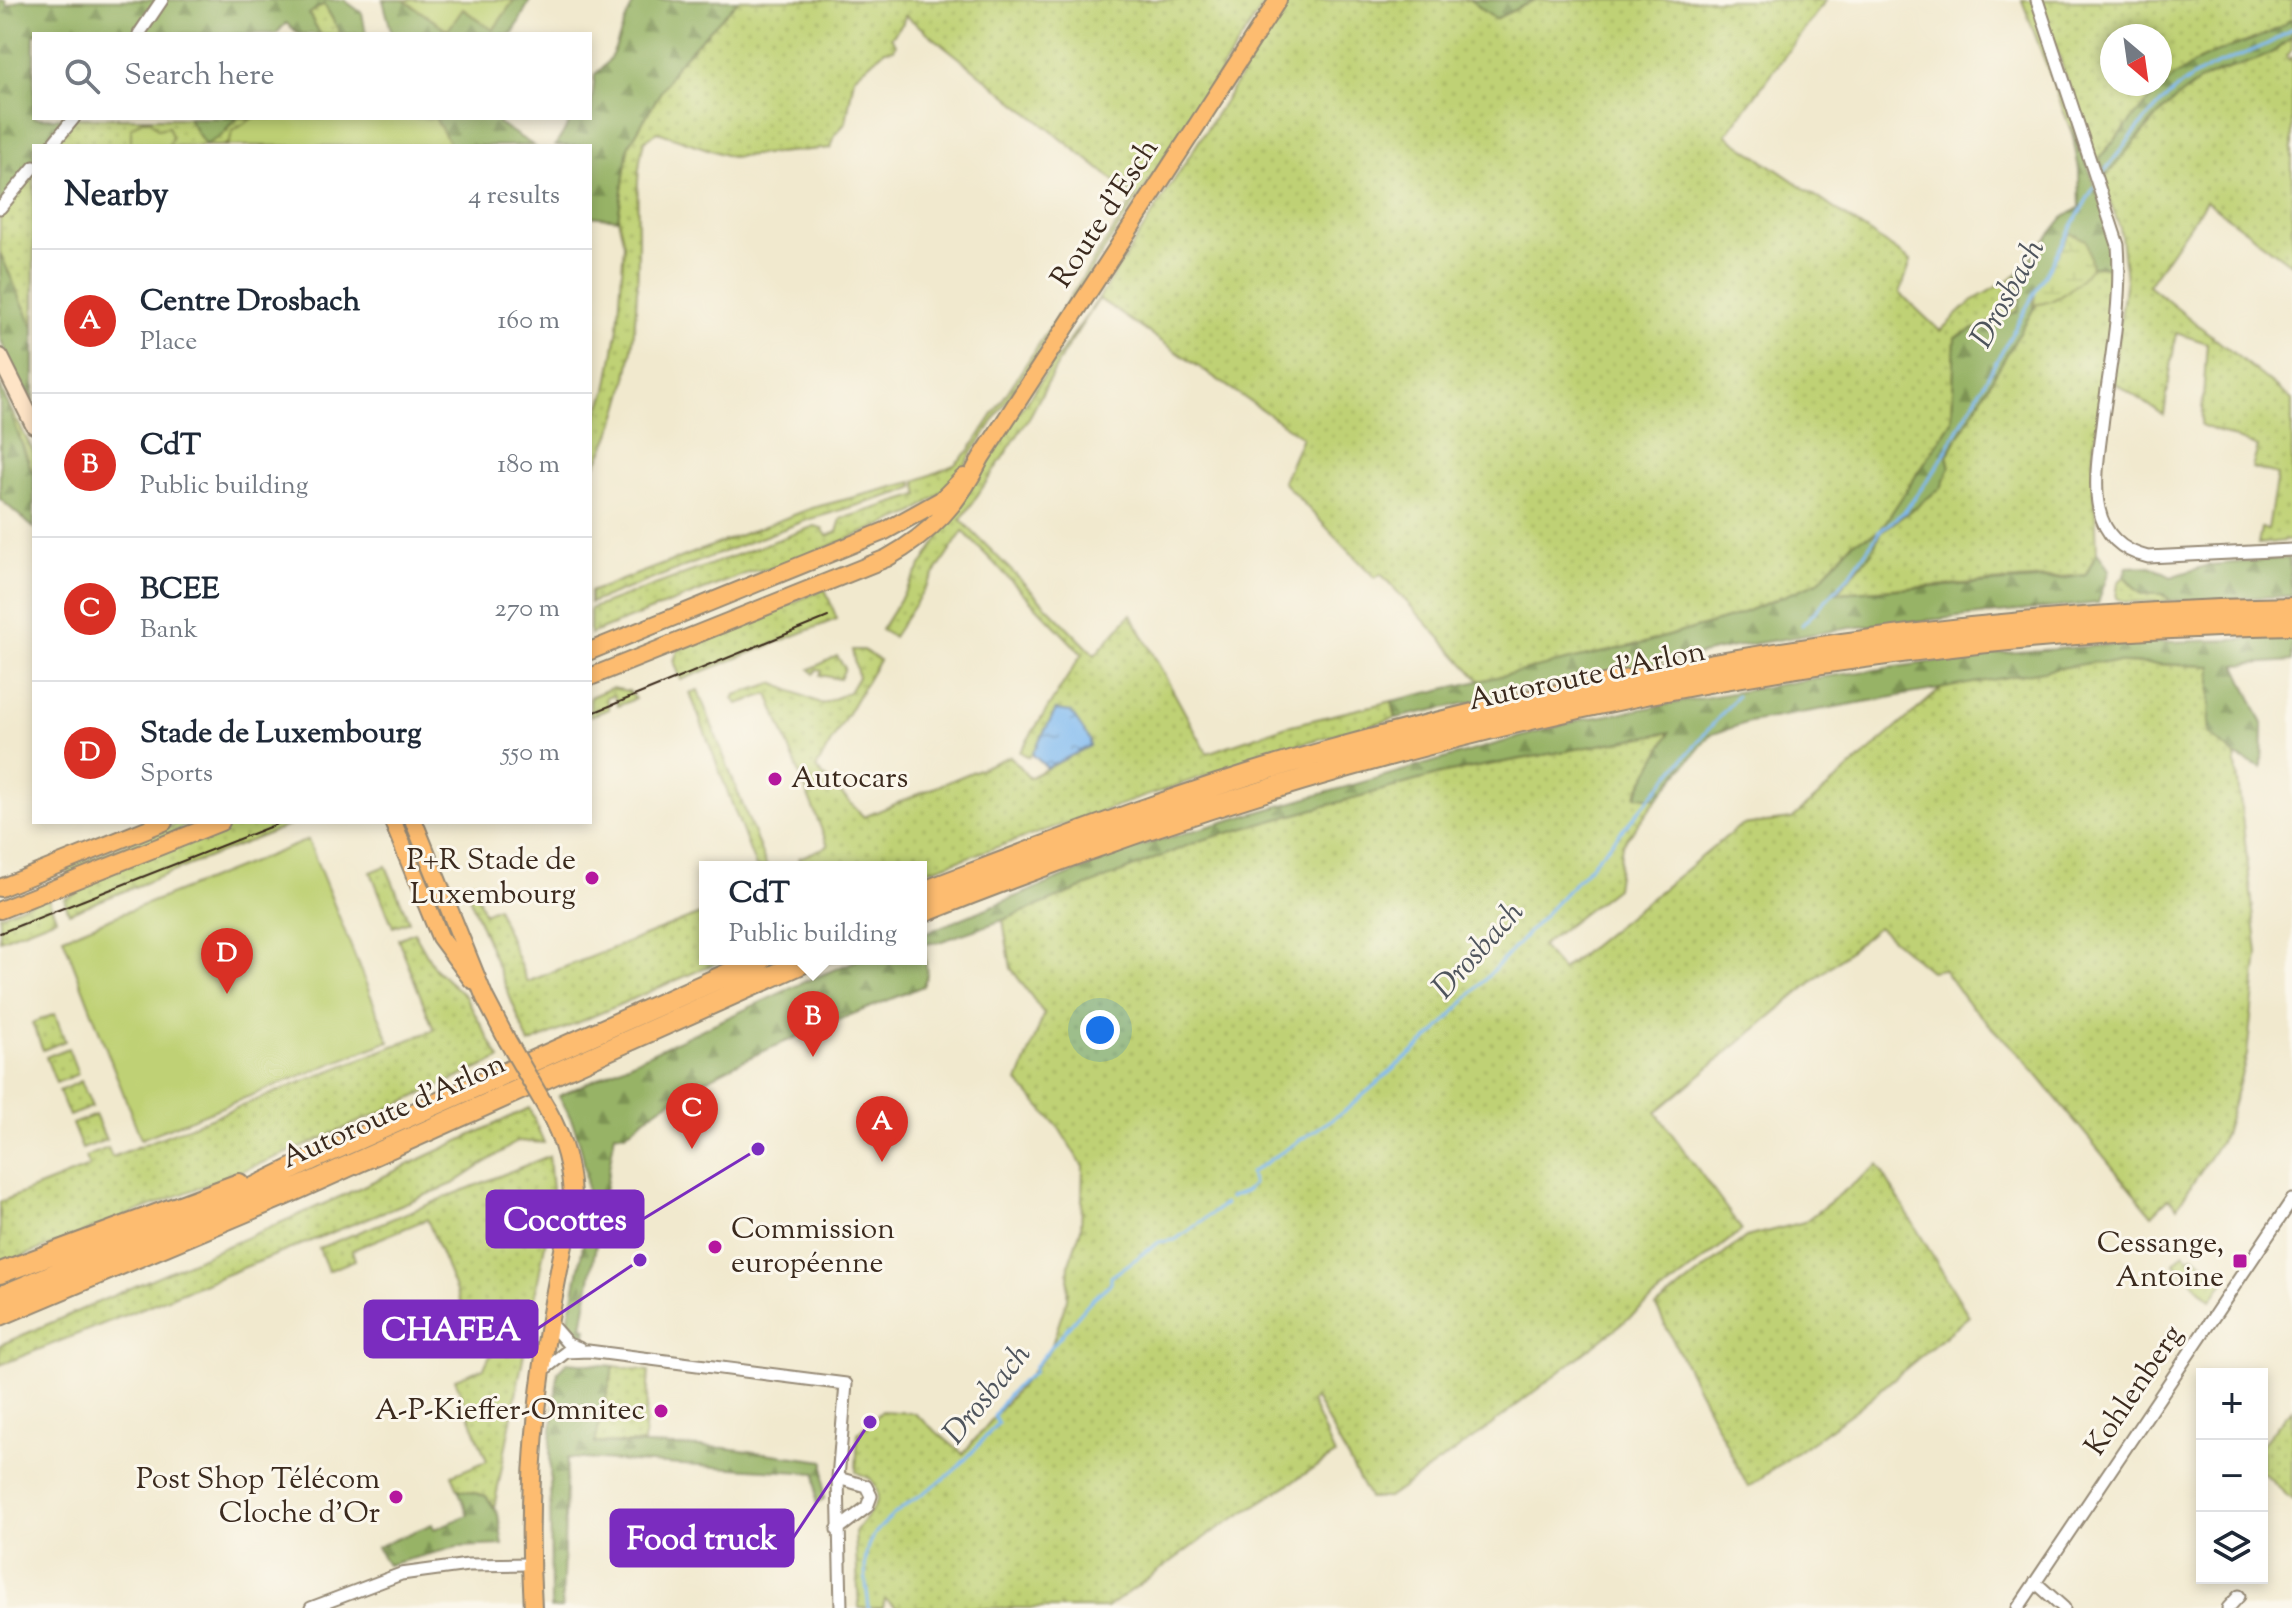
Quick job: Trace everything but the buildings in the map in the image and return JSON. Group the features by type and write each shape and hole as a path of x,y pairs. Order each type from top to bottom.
{"highway":[{"name":"Autoroute d'Arlon","path":"927,891 1144,810 1307,758 1634,678 1847,642 1974,627 2117,615 2292,608"},
{"name":"Autoroute d'Arlon","path":"927,911 1052,862 1261,790 1409,747 1567,709 1738,676 1977,642 2102,632 2292,624"},
{"name":"Autoroute d'Arlon","path":"1,1307 58,1274 217,1206 315,1158 749,965"},
{"name":"Autoroute d'Arlon","path":"1,1307 284,1195 798,965"},
{"path":"0,1273 315,1158"}],"main road":[{"name":"Route d'Esch","path":"981,458 1278,0"},
{"path":"0,357 32,421"},
{"path":"592,650 885,531 941,500 981,458"},
{"path":"592,676 829,582 908,546 956,503 981,458"},
{"path":"0,888 159,824"},
{"path":"0,910 216,824"},
{"path":"394,824 440,937 485,998"},
{"path":"415,824 485,998 547,1109 565,1148 572,1185 572,1208 547,1321 532,1438 533,1608"}],"street":[{"path":"140,32 162,0"},
{"path":"2037,0 2116,234 2120,266 2098,455 2099,507 2105,526 2115,542 2129,552 2148,557 2292,550"},
{"path":"53,144 72,120"},
{"path":"0,208 32,169"},
{"name":"Kohlenberg","path":"2018,1608 2292,1200"},
{"path":"547,1321 568,1344 588,1351"},
{"path":"539,1375 566,1352 588,1351 846,1384 838,1478 841,1608"},
{"path":"837,1530 867,1507 871,1496 866,1486 838,1478"},
{"path":"311,1608 327,1605 401,1574 468,1565 531,1564"},
{"path":"2035,1582 2064,1608"},
{"path":"2228,1608 2239,1596"}],"green space":[{"path":"0,0 5,0 7,6 21,0 344,0 362,13 366,32 340,32 324,4 309,14 319,32 297,32 286,23 278,32 32,32 32,120 72,120 53,144 32,144 32,169 0,208"},
{"path":"383,0 404,0 447,30 463,9 493,30 514,0 530,0 514,32 391,32"},
{"path":"404,0 514,0 493,30 463,9 448,30"},
{"path":"636,0 739,0 677,64 628,147 618,219 592,216 592,144 556,144 570,122 567,120 592,120 595,74 615,49"},
{"path":"739,0 1267,0 951,486 913,513 775,568 753,571 592,633 592,608 815,526 822,528 827,536 837,532 841,519 919,495 916,481 954,465 969,451 1135,197 905,15 903,23 891,37 896,44 894,49 885,50 854,77 846,122 835,135 831,148 731,157 658,132 644,141 639,167 636,304 630,363 615,421 592,471 592,429 607,390 618,327 624,244 618,219 628,147 677,64"},
{"path":"1289,0 1470,0 1495,19 1535,0 1826,0 1726,135 1911,261 1900,293 1940,331 1972,301 2017,275 2021,297 2018,311 1955,338 1952,421 1880,531 1947,456 2077,234 2092,266 2111,267 2104,219 2022,0 2033,0 2116,251 2111,328 2093,455 2097,552 2086,575 1836,593 1872,552 1853,542 1818,582 1730,618 1644,643 1480,681 1381,574 1375,578 1283,482 1302,437 1099,299 1063,354 1029,418 961,520 1095,655 1131,614 1207,753 1287,726 1392,701 1396,718 1292,746 927,871 927,861 798,861 828,846 768,694 738,704 733,699 735,695 773,683 822,704 849,692 858,677 852,650 863,650 879,660 816,768 864,817 1010,756 1029,778 1090,746 1056,710 1032,754 1029,757 1020,752 1082,654 963,531 893,637 881,630 1005,432 1099,298"},
{"path":"1470,0 1535,0 1495,19"},
{"path":"2041,0 2292,0 2292,18 2278,30 2198,60 2172,93 2172,24 2100,24 2100,96 2169,96 2107,174 2150,125 2186,91 2211,75 2270,54 2292,36 2292,50 2287,56 2289,60 2292,57 2292,265 2206,201 2148,285 2292,400 2292,540 2258,544 2261,528 2268,529 2277,475 2252,468 2258,447 2201,425 2207,343 2176,333 2164,415 2112,381 2126,279 2120,228 2088,146"},
{"path":"324,4 340,32 319,32 309,14"},
{"path":"2292,18 2292,36 2281,46 2258,59 2211,75 2186,91 2150,125 2107,175 2099,158 2154,96 2172,96 2172,79 2196,62 2281,26"},
{"path":"72,120 189,120 204,144 53,144"},
{"path":"142,120 150,120 158,129 168,127 172,136 170,144 131,144 131,128"},
{"path":"189,120 236,120 221,136 204,144"},
{"path":"235,120 250,120 233,131 229,143 206,144"},
{"path":"250,120 436,120 450,144 227,144 233,131"},
{"path":"436,120 500,120 498,123 531,144 450,144"},
{"path":"2071,126 2104,214 2109,232 2111,267 2092,266 2077,235 1947,456 1950,467 1941,488 1880,533 1872,552 1836,593 2067,578 2086,575 2097,552 2109,570 2098,603 1850,628 1734,647 1396,718 1392,701 1644,643 1730,618 1818,582 1853,542 1879,532 1952,421 1955,337 2018,311 2021,297 2017,275 2063,218 2080,207 2079,169"},
{"path":"32,169 32,325 0,253 0,208"},
{"path":"2070,233 2086,240 2092,266 2067,292 2034,305 2035,292"},
{"path":"0,253 32,325 32,399 11,367 0,337"},
{"path":"0,385 32,472 32,526 0,499"},
{"path":"4,396 32,449 32,472"},
{"path":"913,482 914,487 903,492 807,520 592,602 592,591 812,508"},
{"path":"2289,558 2292,596 2171,601 2163,594 2141,594 2124,576 2127,567 2151,566 2171,577 2209,565"},
{"path":"2124,576 2141,594 2163,594 2171,601 2125,602 2116,598 2118,583"},
{"path":"825,589 837,619 681,680 674,661 678,650"},
{"path":"2292,638 2292,661 2236,665 2263,724 2262,768 2235,756 2208,733 2212,666 2095,662 1749,722 1710,735 1658,798 1636,796 1670,732 1444,773 1199,841 1003,920 927,944 927,933 1140,846 1580,720 1816,678 1991,654 2133,643"},
{"path":"837,656 845,668 840,679 820,675 822,670 817,669 814,674 810,669"},
{"path":"2095,662 2212,666 2209,733 2235,756 2258,953 2247,1055 2224,1135 2177,1207 2169,1198 2152,1215 2022,1057 1966,1001 1943,969 1930,971 1878,927 1656,1112 1742,1230 1485,1430 1388,1498 1369,1498 1315,1398 1311,1402 1335,1455 1208,1535 1107,1608 897,1608 885,1599 883,1608 859,1608 855,1532 874,1507 878,1495 871,1479 856,1472 858,1433 882,1411 914,1413 963,1454 1050,1350 1067,1299 1069,1263 1081,1229 1083,1167 1059,1128 1018,1082 1044,1014 1011,968 1003,920 1166,850 1444,773 1671,732 1636,795 1658,798 1622,845 1616,888 1541,946 1562,970 1741,825 1792,819 1943,687"},
{"path":"611,688 629,691 635,699 618,706 614,695 606,697 609,709 592,715 592,696"},
{"path":"698,690 765,861 754,861 690,693"},
{"path":"175,824 188,824 162,839 69,876 66,868"},
{"path":"230,824 293,824 69,913 64,899 76,894 73,886"},
{"path":"308,840 389,1041 141,1139 63,937"},
{"path":"386,866 409,921 393,927 371,872"},
{"path":"472,881 484,913 497,907 527,982 699,914 699,965 711,965 529,1044 464,884"},
{"path":"47,896 56,918 0,940 0,915"},
{"path":"414,932 435,969 465,996 500,1059 305,1146 0,1265 0,1202 89,1167 85,1157 108,1148 112,1157 434,1030 398,939"},
{"path":"845,965 926,965 923,986 730,1067 659,1109 625,1134 615,1133 582,1327 587,1328 586,1335 579,1334 568,1321 584,1234 586,1178 582,1151 559,1096"},
{"path":"55,1014 65,1041 43,1050 32,1023"},
{"path":"68,1048 78,1074 56,1083 46,1057"},
{"path":"81,1081 92,1107 69,1116 59,1091"},
{"path":"529,1108 544,1143 518,1141 453,1184 0,1365 0,1345 344,1195"},
{"path":"95,1115 106,1140 82,1149 72,1124"},
{"path":"549,1156 553,1203 494,1508 486,1496 458,1489 452,1475 487,1461 455,1379 484,1368 491,1353 463,1309 427,1219 352,1250 355,1260 328,1271 319,1248"},
{"path":"1878,1165 1969,1316 1856,1410 1748,1487 1656,1307 1746,1237 1804,1222"},
{"path":"2184,1253 2189,1258 2193,1255 2225,1280 2211,1300 2174,1263"},
{"path":"567,1362 614,1366 595,1443 726,1448 824,1461 824,1499 816,1503 816,1473 567,1458 562,1608 551,1608 550,1450 558,1371"},
{"path":"614,1366 649,1371 644,1443 594,1443"},
{"path":"2292,1409 2292,1500 2268,1478 2268,1437"},
{"path":"458,1489 486,1496 498,1514 503,1545 457,1547 387,1565 377,1547 432,1524 434,1529 468,1515"}],"water":[{"path":"1056,710 1071,712 1090,740 1090,746 1047,768 1032,754"}],"waterway":[{"name":"Drosbach","path":"2100,177 2143,123 2180,87 2205,70 2268,43 2292,28"},
{"name":"Drosbach","path":"1802,625 1850,575 1879,532 1905,511 1937,467 2094,187"},
{"name":"Drosbach","path":"1229,1198 1245,1192 1253,1184 1250,1173 1346,1110 1436,1032 1614,840 1737,696"},
{"name":"Drosbach","path":"869,1608 866,1553 883,1524 967,1458 998,1423 994,1417 1006,1398 1034,1373 1034,1367 1091,1300 1111,1283 1111,1277 1159,1242 1175,1240 1225,1204"}],"tram line":[{"path":"592,713 828,617"},
{"path":"0,933 277,824"}],"place":[{"name":"Autocars","path":"775,779"},
{"name":"P+R Stade de Luxembourg","path":"592,878"},
{"name":"Stade de Luxembourg","path":"227,994"},
{"name":"CdT","path":"813,1057"},
{"name":"BCEE","path":"692,1149"},
{"name":"Cocottes","path":"758,1149"},
{"name":"Centre Drosbach","path":"882,1162"},
{"name":"Commission européenne","path":"715,1247"},
{"name":"CHAFEA","path":"640,1260"},
{"name":"Cessange, Antoine","path":"2240,1261"},
{"name":"A-P-Kieffer-Omnitec","path":"661,1411"},
{"name":"Food truck","path":"870,1422"},
{"name":"Post Shop Télécom Cloche d'Or","path":"396,1497"}]}
